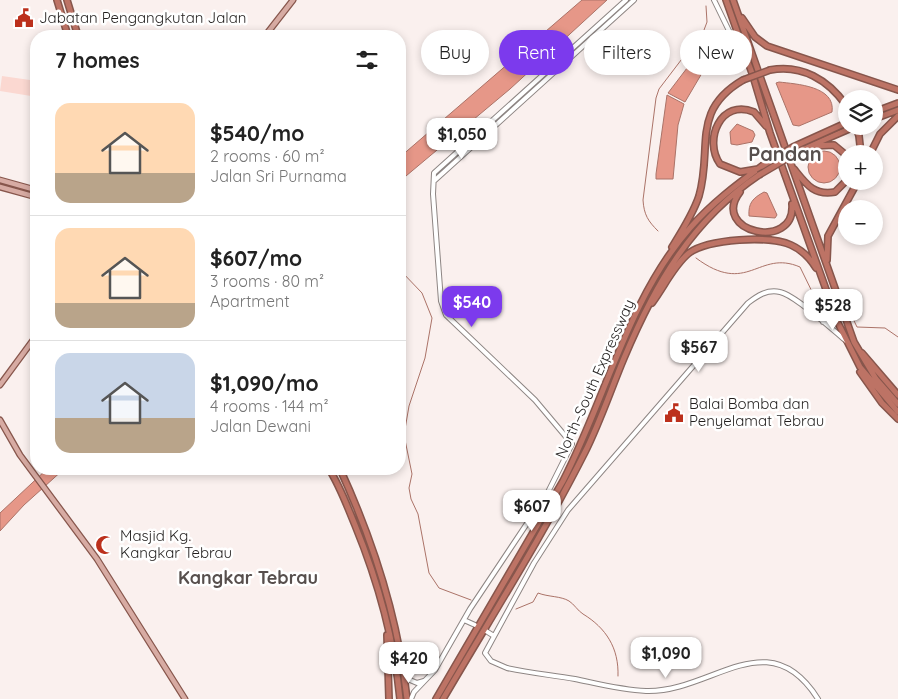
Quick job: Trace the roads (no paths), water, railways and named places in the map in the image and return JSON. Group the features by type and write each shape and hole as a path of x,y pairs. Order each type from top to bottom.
{"highway":[{"path":"57,0 66,30"},
{"path":"67,0 76,30"},
{"path":"726,0 737,30"},
{"path":"733,0 749,30 765,45 898,90"},
{"path":"733,0 854,342 876,379 898,404"},
{"path":"660,270 686,224 699,196 706,127 710,115 725,90 743,80 770,70 783,68 811,74 830,87 838,96"},
{"path":"752,74 770,133 835,316 867,383 898,419"},
{"path":"883,109 898,103"},
{"path":"770,133 758,116 748,110 731,111 722,117 716,125 713,151 720,164 740,172 760,170 838,134"},
{"path":"883,116 898,110"},
{"path":"874,145 880,134 898,116"},
{"path":"760,170 793,147 838,127"},
{"path":"803,149 832,144 838,147"},
{"path":"792,167 814,190 830,193 838,189"},
{"name":"North–South Expressway","path":"436,699 563,481 581,445 631,324 660,270 690,229 710,207 730,189 760,170"},
{"name":"North–South Expressway","path":"443,699 586,451 646,311 662,280 693,233 715,209 760,170"},
{"path":"746,183 736,198 734,210 742,226 750,230 764,232 780,228 792,214 792,196"},
{"path":"827,264 828,236 853,190"},
{"path":"646,311 684,259 697,249 720,242 779,241 790,244 806,254 824,283"},
{"path":"854,342 898,395"},
{"path":"847,344 873,385 898,412"},
{"path":"332,475 342,494 372,567 387,623 400,699"},
{"path":"343,475 377,556 390,602 403,661 407,699"},
{"path":"387,623 389,699"}],"main road":[{"path":"270,30 293,0"},
{"path":"0,180 30,188"},
{"path":"0,187 30,195"},
{"path":"0,385 30,344"},
{"path":"0,420 30,468"},
{"path":"35,475 97,559 185,699"}],"street":[{"path":"411,699 414,692 435,670 464,620 548,492 572,444 535,400 446,315 441,301 432,182 626,0"},
{"path":"483,133 634,0"},
{"path":"714,0 729,30"},
{"path":"818,699 802,677 772,663 743,663 682,685 646,691 614,688 507,668 491,661 485,654 534,563 568,510 748,304 765,293 780,292 794,299 847,344"},
{"path":"819,320 829,323 834,320 835,316"},
{"path":"464,620 475,625"},
{"path":"486,631 494,636"},
{"path":"403,661 410,680 417,683 426,680"}],"waterway":[{"path":"658,231 647,217 643,200 656,98 659,89 704,30 707,22 706,6"},
{"path":"696,258 714,269 728,273 741,273 773,263 786,263 800,267 821,310 825,310"},
{"path":"406,276 422,293 432,318 425,358 409,406 406,423"},
{"path":"846,304 857,327 885,328 898,337"},
{"path":"406,445 412,474 409,488 411,499 418,514 429,573 439,588 471,600"},
{"path":"516,609 533,602 538,593 569,601 598,626 610,640 616,656 618,676"}],"place":[{"name":"Jabatan Pengangkutan Jalan","path":"24,18"},
{"name":"Balai Bomba dan Penyelamat Tebrau","path":"674,413"},
{"name":"Masjid Kg. Kangkar Tebrau","path":"105,545"}],"district":[{"name":"Pandan","path":"785,154"},
{"name":"Kangkar Tebrau","path":"248,578"}]}
